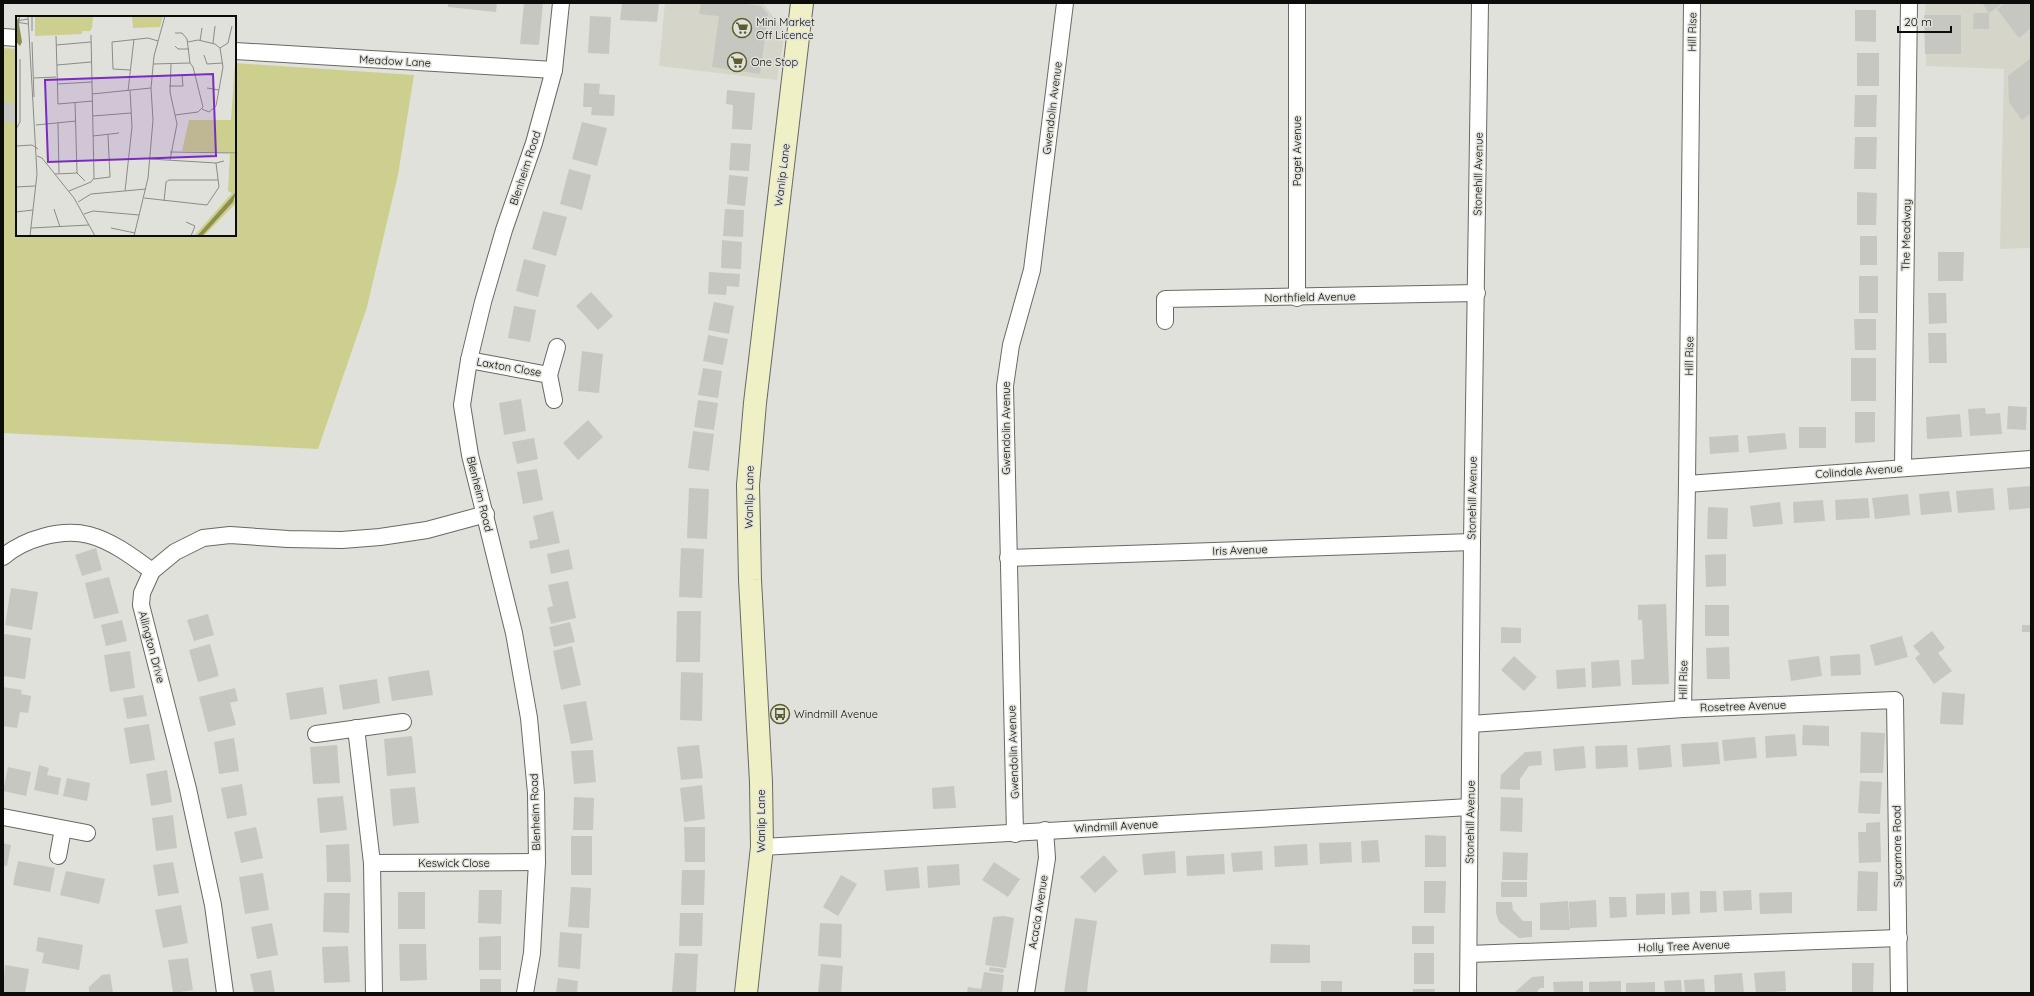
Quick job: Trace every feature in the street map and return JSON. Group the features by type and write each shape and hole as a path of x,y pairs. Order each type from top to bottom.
{"street":[{"name":"Blenheim Road","path":"525,993 532,953 537,862 536,793 529,718 514,633 486,514 470,455 462,405 469,360 504,230 534,143 554,70 561,3"},
{"name":"Wanlip Lane","path":"746,993 762,847 761,782 750,580 748,485 755,403 802,3"},
{"name":"Gwendolin Avenue","path":"1015,834 1005,386 1011,345 1032,270 1065,3"},
{"name":"Paget Avenue","path":"1297,3 1297,298"},
{"name":"Stonehill Avenue","path":"1468,993 1472,542 1480,3"},
{"name":"Hill Rise","path":"1683,709 1692,3"},
{"name":"The Meadway","path":"1903,467 1909,3"},
{"path":"3,37 16,38"},
{"name":"Meadow Lane","path":"236,51 554,70"},
{"name":"Northfield Avenue","path":"1165,321 1165,299 1297,298 1476,293"},
{"name":"Laxton Close","path":"554,400 549,375 557,347"},
{"name":"Laxton Close","path":"469,360 549,375"},
{"name":"Colindale Avenue","path":"1687,484 1903,467 2031,459"},
{"name":"Allington Drive","path":"225,993 213,905 188,789 141,605 142,593 152,572 175,552 203,538 230,535 288,539 342,540 380,537 427,530 486,514"},
{"path":"3,557 13,549 38,539 63,533 89,535 117,547 152,572"},
{"name":"Iris Avenue","path":"1008,558 1472,542"},
{"name":"Rosetree Avenue","path":"1471,724 1683,709 1895,700"},
{"name":"Sycamore Road","path":"1895,700 1899,993"},
{"path":"316,734 402,722"},
{"path":"356,728 372,863 374,993"},
{"name":"Windmill Avenue","path":"762,847 1015,834 1045,830 1470,806"},
{"path":"3,817 87,833"},
{"path":"58,856 63,829"},
{"name":"Acacia Avenue","path":"1026,993 1047,858 1045,830"},
{"name":"Keswick Close","path":"372,863 537,862"},
{"name":"Holly Tree Avenue","path":"1469,954 1899,938"}],"shaded area":[{"path":"665,3 763,3 785,32 777,80 659,66"},
{"path":"1925,3 2031,3 2031,248 2000,249 2004,69 1926,66"}],"green space":[{"path":"3,48 16,49 16,236 236,236 236,63 414,75 398,175 367,307 318,449 3,433"}],"building":[{"path":"448,3 497,3 496,12 448,7"},
{"path":"524,3 543,3 539,45 520,44"},
{"path":"622,3 659,3 657,22 620,20"},
{"path":"701,3 739,3 761,6 768,14 760,74 712,67 719,16 699,14"},
{"path":"1982,3 2003,3 1989,13"},
{"path":"2005,3 2031,3 2031,28 2019,38 1997,9"},
{"path":"1855,10 1876,10 1876,42 1855,41"},
{"path":"1974,13 1989,13 1989,29 1973,29"},
{"path":"1924,15 1961,15 1961,54 1925,54"},
{"path":"590,16 611,17 609,54 588,53"},
{"path":"1857,53 1879,53 1879,86 1857,86"},
{"path":"2031,58 2031,113 2022,120 2009,102 2008,76"},
{"path":"584,83 600,84 599,94 615,95 614,116 591,115 592,107 583,107"},
{"path":"727,90 755,93 752,130 732,129 733,105 726,104"},
{"path":"1855,95 1877,95 1876,127 1854,127"},
{"path":"3,102 16,103 16,123 3,122"},
{"path":"582,122 607,128 597,166 572,159"},
{"path":"1855,137 1877,137 1876,169 1854,169"},
{"path":"731,143 751,144 749,171 729,170"},
{"path":"569,169 591,175 582,210 560,204"},
{"path":"729,175 748,177 745,206 727,204"},
{"path":"1857,192 1877,193 1876,225 1857,225"},
{"path":"725,209 744,210 743,237 723,236"},
{"path":"543,211 567,217 556,256 532,249"},
{"path":"1860,236 1877,236 1877,265 1860,265"},
{"path":"722,240 742,242 741,269 721,268"},
{"path":"1938,252 1964,252 1963,281 1938,281"},
{"path":"524,259 546,265 538,297 516,291"},
{"path":"709,272 740,274 739,287 727,286 726,295 708,294"},
{"path":"1859,276 1878,276 1878,313 1859,313"},
{"path":"591,292 613,316 598,330 576,306"},
{"path":"1928,293 1946,293 1947,323 1929,324"},
{"path":"714,302 734,306 729,334 708,330"},
{"path":"514,306 536,310 530,342 508,338"},
{"path":"1854,319 1876,319 1876,350 1855,350"},
{"path":"1928,333 1946,333 1947,363 1929,363"},
{"path":"708,335 728,339 723,365 703,361"},
{"path":"582,351 603,354 599,393 578,391"},
{"path":"1851,358 1876,358 1876,401 1851,401"},
{"path":"703,368 722,371 718,398 698,395"},
{"path":"521,399 526,431 504,435 499,403"},
{"path":"698,400 718,403 714,430 694,427"},
{"path":"2008,406 2027,407 2026,430 2007,429"},
{"path":"1985,408 1986,414 2000,413 2002,434 1970,436 1968,409"},
{"path":"1855,412 1875,412 1875,442 1855,443"},
{"path":"1960,414 1962,437 1927,439 1926,417"},
{"path":"588,420 603,437 578,460 563,443"},
{"path":"1799,427 1826,427 1826,448 1799,448"},
{"path":"693,431 714,434 709,471 688,468"},
{"path":"1785,433 1787,449 1749,453 1747,436"},
{"path":"1738,435 1739,452 1710,454 1709,437"},
{"path":"534,438 538,459 517,464 512,442"},
{"path":"537,469 543,500 523,504 517,472"},
{"path":"2031,486 2031,508 2009,510 2007,488"},
{"path":"689,488 709,489 707,539 687,538"},
{"path":"1993,488 1995,510 1958,513 1956,491"},
{"path":"1949,491 1952,512 1921,515 1919,494"},
{"path":"1908,494 1910,515 1875,519 1872,498"},
{"path":"1868,498 1870,518 1836,520 1835,500"},
{"path":"1823,500 1825,521 1794,523 1793,502"},
{"path":"1780,502 1783,524 1753,527 1750,506"},
{"path":"1708,507 1728,508 1727,539 1707,539"},
{"path":"553,511 560,543 530,549 529,541 538,539 533,516"},
{"path":"96,548 102,570 82,576 75,555"},
{"path":"681,548 704,549 702,598 679,597"},
{"path":"569,549 573,569 551,574 547,554"},
{"path":"1726,554 1726,586 1706,587 1705,555"},
{"path":"109,577 119,613 94,619 85,583"},
{"path":"568,581 576,618 551,624 547,608 553,606 548,585"},
{"path":"11,588 38,592 32,630 5,625"},
{"path":"1666,604 1669,684 1632,685 1631,660 1644,659 1642,620 1638,620 1638,605"},
{"path":"1705,605 1729,605 1729,636 1705,636"},
{"path":"677,611 701,611 700,662 676,662"},
{"path":"208,614 214,635 194,641 187,620"},
{"path":"122,620 127,641 106,646 101,625"},
{"path":"570,622 575,642 554,647 549,627"},
{"path":"2022,625 2031,625 2031,632 2022,632"},
{"path":"1501,627 1521,628 1521,643 1501,643"},
{"path":"1932,631 1945,648 1938,653 1952,671 1934,684 1915,658 1920,654 1913,646"},
{"path":"4,634 31,638 25,679 3,676"},
{"path":"1902,636 1908,657 1875,666 1870,645"},
{"path":"210,644 219,676 198,682 189,650"},
{"path":"572,646 581,685 561,690 553,651"},
{"path":"1729,647 1730,679 1707,679 1706,648"},
{"path":"130,651 135,688 110,692 104,655"},
{"path":"1860,654 1861,675 1831,676 1830,656"},
{"path":"1514,656 1537,677 1524,691 1501,670"},
{"path":"1819,656 1822,676 1791,681 1788,660"},
{"path":"1619,660 1621,686 1592,688 1591,662"},
{"path":"1585,668 1586,687 1557,689 1556,670"},
{"path":"429,670 433,695 392,701 388,677"},
{"path":"681,672 703,673 702,721 680,720"},
{"path":"377,679 380,703 343,710 339,685"},
{"path":"3,687 22,690 21,694 31,696 28,713 20,712 17,728 3,726"},
{"path":"323,687 327,714 290,720 286,693"},
{"path":"235,688 238,701 230,703 236,725 208,732 199,697"},
{"path":"1942,692 1965,694 1963,725 1940,724"},
{"path":"143,695 147,716 127,719 123,698"},
{"path":"586,701 593,740 571,744 563,705"},
{"path":"149,724 155,760 130,764 124,728"},
{"path":"1803,725 1829,726 1829,746 1802,745"},
{"path":"1861,732 1885,733 1883,773 1860,773"},
{"path":"1795,734 1797,756 1766,758 1765,736"},
{"path":"412,736 416,773 387,776 384,739"},
{"path":"1755,737 1757,758 1724,761 1722,740"},
{"path":"234,738 239,771 219,774 214,742"},
{"path":"1718,742 1720,764 1683,767 1681,744"},
{"path":"337,745 340,783 313,784 310,747"},
{"path":"699,745 703,778 681,780 677,747"},
{"path":"1627,745 1628,767 1596,769 1595,746"},
{"path":"1670,745 1672,767 1639,770 1637,748"},
{"path":"1584,746 1586,768 1555,771 1553,749"},
{"path":"593,750 596,782 574,784 571,751"},
{"path":"1541,751 1542,765 1529,766 1520,779 1520,790 1500,789 1501,775 1525,752"},
{"path":"39,765 49,768 47,775 61,778 58,795 34,790"},
{"path":"8,767 31,772 26,796 3,791"},
{"path":"167,770 172,802 151,806 146,774"},
{"path":"67,778 90,783 87,801 63,796"},
{"path":"1860,781 1882,782 1880,814 1858,813"},
{"path":"242,784 247,815 227,819 221,788"},
{"path":"702,785 705,819 684,822 680,788"},
{"path":"954,786 956,808 933,809 932,788"},
{"path":"415,787 419,823 393,826 390,789"},
{"path":"343,796 347,830 320,833 317,798"},
{"path":"574,797 594,798 593,830 573,830"},
{"path":"1501,797 1523,798 1522,832 1500,831"},
{"path":"173,815 177,848 156,851 152,818"},
{"path":"1880,822 1881,862 1859,863 1858,832 1866,832 1866,823"},
{"path":"256,827 263,858 241,863 234,832"},
{"path":"684,827 705,827 705,862 685,862"},
{"path":"1425,835 1446,836 1446,867 1425,867"},
{"path":"571,836 592,836 592,875 571,875"},
{"path":"1378,840 1380,862 1362,863 1361,841"},
{"path":"1351,842 1352,862 1320,864 1319,843"},
{"path":"3,843 11,845 7,866 3,865"},
{"path":"349,844 351,882 327,882 326,845"},
{"path":"1307,844 1308,865 1275,867 1274,846"},
{"path":"1175,851 1176,873 1144,875 1142,854"},
{"path":"1262,851 1263,870 1233,872 1231,853"},
{"path":"1503,852 1528,853 1527,880 1502,880"},
{"path":"1224,854 1225,874 1187,876 1186,856"},
{"path":"1104,855 1118,871 1095,893 1080,877"},
{"path":"18,861 55,868 50,892 13,885"},
{"path":"173,862 179,893 158,896 153,865"},
{"path":"994,862 1020,879 1008,897 982,880"},
{"path":"959,864 960,885 928,888 927,866"},
{"path":"918,867 920,888 886,891 884,870"},
{"path":"682,870 705,870 704,905 681,905"},
{"path":"66,871 105,879 99,904 60,895"},
{"path":"1858,871 1878,872 1877,911 1857,911"},
{"path":"263,873 269,910 245,914 239,877"},
{"path":"841,875 857,884 838,916 823,907"},
{"path":"1424,881 1446,881 1445,913 1424,913"},
{"path":"1501,882 1527,882 1527,897 1501,897"},
{"path":"571,887 591,888 589,928 568,927"},
{"path":"479,890 502,890 501,924 478,923"},
{"path":"1751,890 1752,910 1724,911 1723,891"},
{"path":"1700,891 1716,891 1717,912 1700,913"},
{"path":"398,892 425,892 425,929 398,929"},
{"path":"1689,892 1690,914 1672,915 1671,893"},
{"path":"1792,892 1792,913 1760,914 1759,893"},
{"path":"324,893 350,893 349,933 323,932"},
{"path":"1665,893 1665,914 1636,915 1636,894"},
{"path":"1609,897 1626,897 1627,917 1610,918"},
{"path":"1596,900 1597,927 1570,928 1569,902"},
{"path":"1568,901 1570,930 1540,930 1540,903"},
{"path":"1496,902 1512,902 1513,910 1523,921 1532,921 1532,937 1519,938 1499,922 1496,913"},
{"path":"181,905 188,943 163,948 155,910"},
{"path":"680,913 703,913 702,946 679,946"},
{"path":"1004,916 1014,918 1006,968 985,965 993,917"},
{"path":"1075,918 1097,921 1087,993 1064,993"},
{"path":"272,923 278,955 257,959 251,927"},
{"path":"820,923 842,924 841,958 818,956"},
{"path":"1412,926 1434,926 1434,944 1412,944"},
{"path":"560,932 582,934 580,969 558,967"},
{"path":"501,936 501,970 479,970 479,937"},
{"path":"38,937 83,945 79,970 42,963 44,953 36,951"},
{"path":"399,944 426,944 427,980 400,981"},
{"path":"1271,944 1310,945 1310,963 1270,963"},
{"path":"348,946 350,982 324,983 322,947"},
{"path":"675,953 698,954 696,993 672,993"},
{"path":"1414,953 1434,953 1434,984 1414,984"},
{"path":"188,958 193,990 173,993 168,960"},
{"path":"1852,963 1874,963 1873,993 1852,993"},
{"path":"821,964 843,966 841,993 818,993"},
{"path":"5,965 29,969 25,993 3,993"},
{"path":"990,967 1004,969 1003,973 989,971"},
{"path":"271,970 275,993 254,993 250,974"},
{"path":"1785,971 1786,991 1756,993 1754,973"},
{"path":"984,972 1004,975 1002,993 967,993 968,987 981,989"},
{"path":"1742,973 1744,993 1715,993 1714,975"},
{"path":"110,974 113,993 89,993 89,987 102,975"},
{"path":"1544,976 1544,988 1540,988 1537,992 1538,993 1514,993 1532,977"},
{"path":"558,978 578,981 577,993 556,993"},
{"path":"480,979 501,979 501,993 480,993"},
{"path":"1704,979 1705,993 1685,993 1684,980"},
{"path":"1681,980 1682,993 1665,993 1664,981"},
{"path":"1321,981 1342,981 1342,993 1321,993"},
{"path":"1583,981 1583,993 1554,993 1553,982"},
{"path":"1621,981 1621,993 1589,993 1589,982"},
{"path":"1655,982 1655,993 1626,993 1626,983"},
{"path":"1413,989 1435,989 1434,993 1413,993"}],"place":[{"name":"Mini Market Off Licence","path":"742,28"},
{"name":"One Stop","path":"737,62"},
{"name":"Windmill Avenue","path":"780,714"}]}
